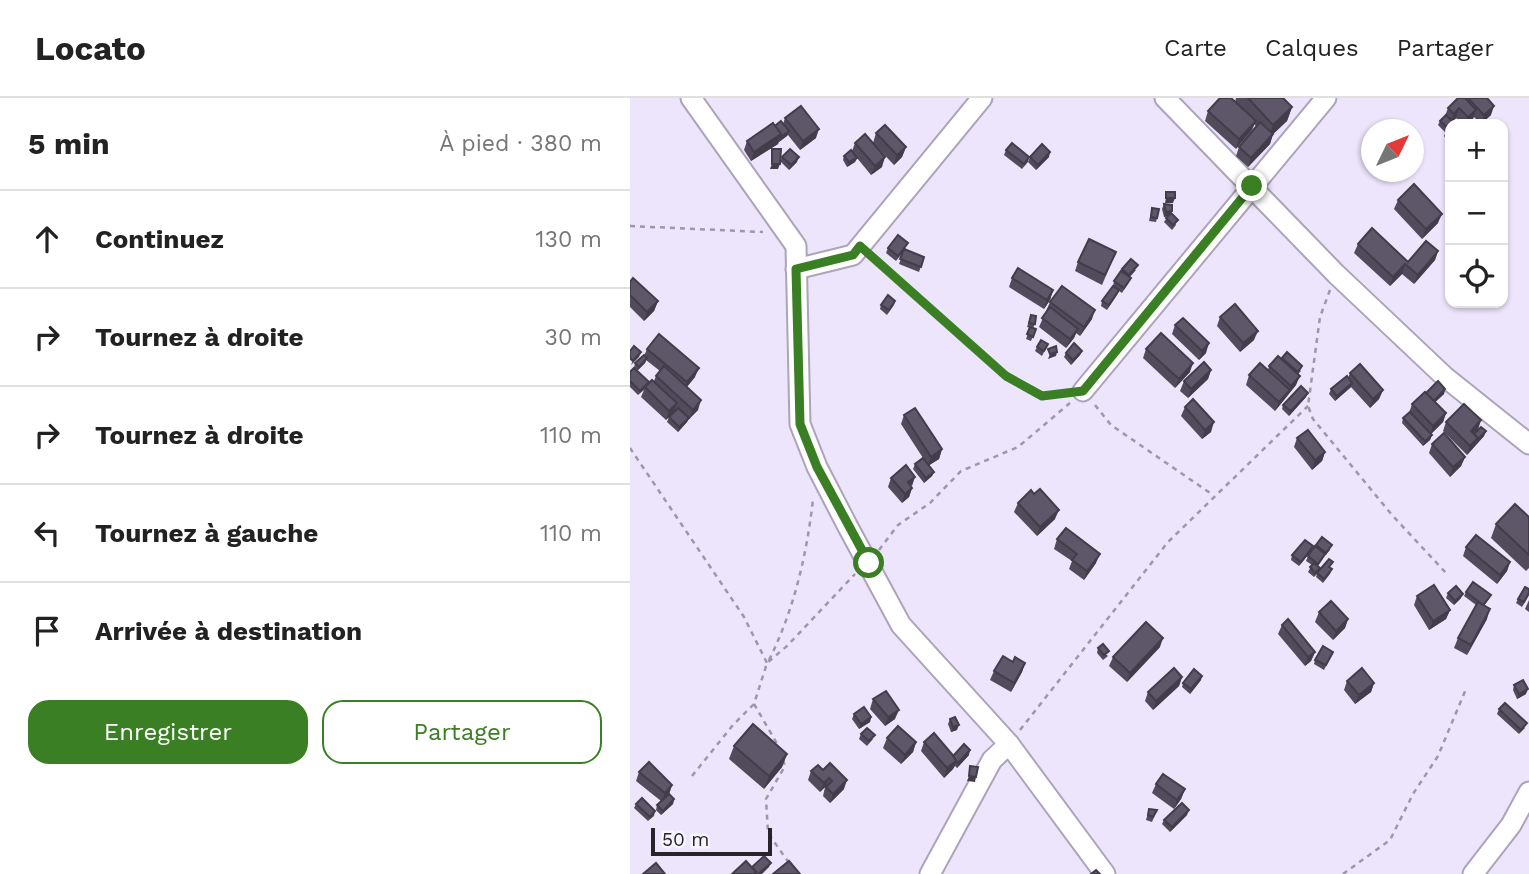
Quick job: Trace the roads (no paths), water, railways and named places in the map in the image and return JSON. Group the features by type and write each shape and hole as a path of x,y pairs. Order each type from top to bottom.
{"street":[{"path":"692,98 796,246 800,424 817,467 901,625 1009,744 1105,874"},
{"path":"796,269 853,255 982,98"},
{"path":"1165,98 1336,274 1444,377 1529,444"},
{"path":"1083,391 1326,98"},
{"path":"930,874 992,760 1009,744"},
{"path":"1473,874 1511,825 1529,792"}]}
